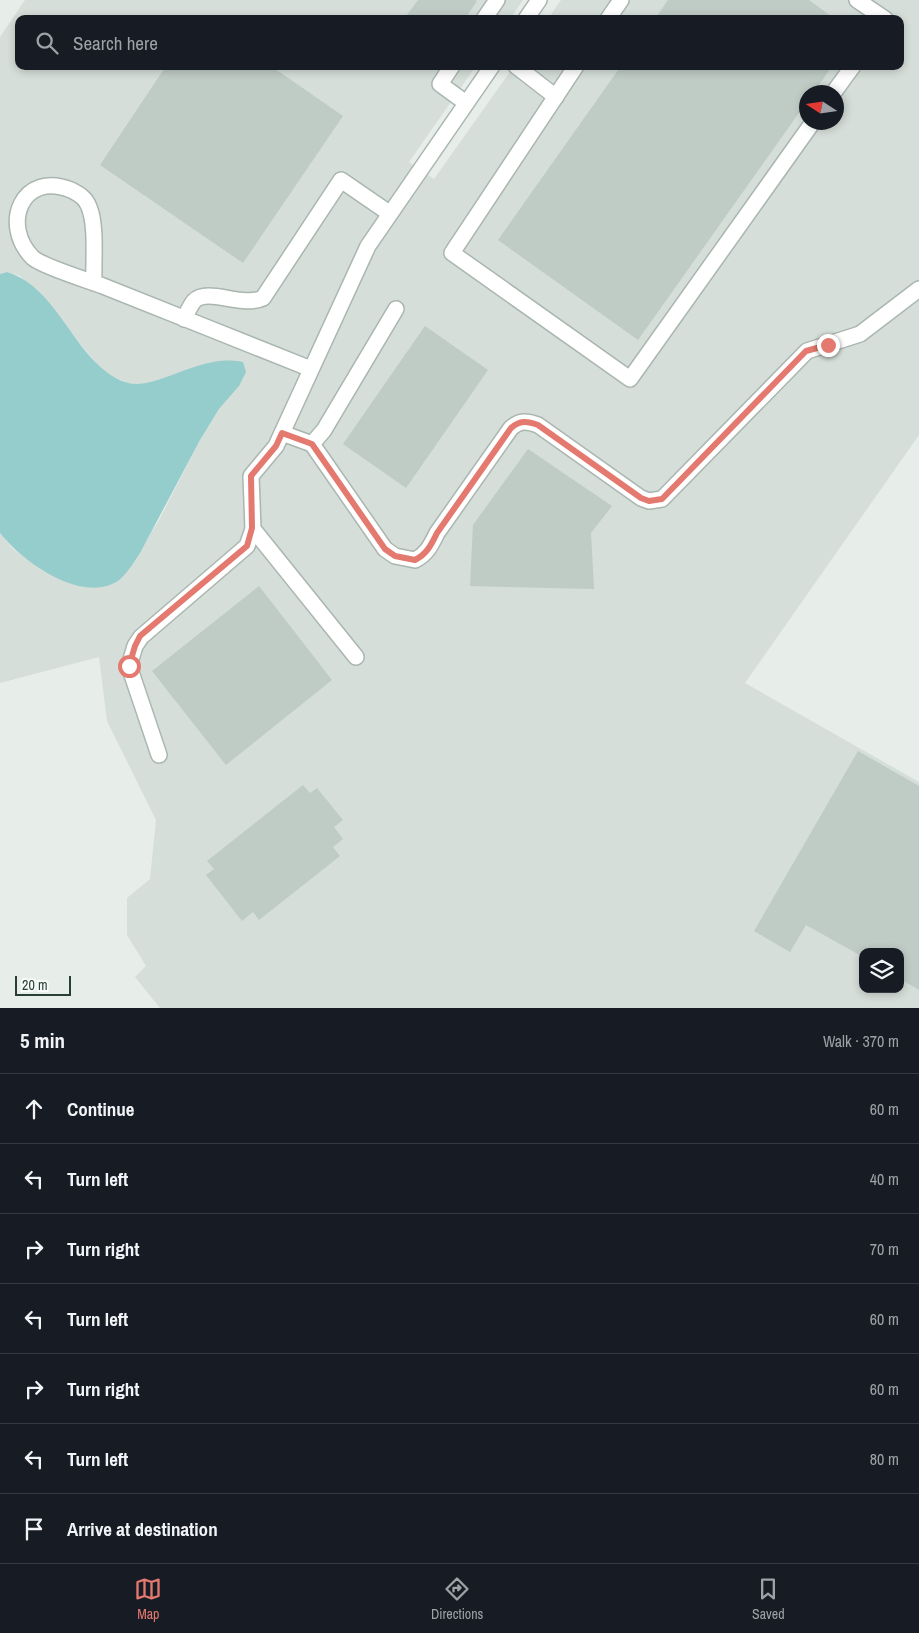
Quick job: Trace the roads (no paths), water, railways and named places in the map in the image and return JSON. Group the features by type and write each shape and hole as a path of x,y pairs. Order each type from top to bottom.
{"lane":[{"path":"487,15 497,0"},
{"path":"529,15 539,0"},
{"path":"611,15 620,0"},
{"path":"857,0 879,15"},
{"path":"449,70 440,84 466,103"},
{"path":"159,755 129,666 135,646 140,636 247,546 252,528 251,476 276,446 368,246 489,70"},
{"path":"521,70 556,97"},
{"path":"573,70 452,253 630,379 807,130"},
{"path":"839,85 850,70"},
{"path":"184,319 195,300 205,295 243,302 254,302 263,298 341,180 389,213"},
{"path":"94,283 91,218 86,201 80,194 61,186 48,186 28,192 16,208 13,220 15,236 21,246 34,259 94,283 184,319 311,369"},
{"path":"282,433 312,444 381,545 395,556 415,560 423,556 511,428 524,421 538,425 641,498 655,501 662,499 806,351 860,334 919,289"},
{"path":"312,444 324,430 396,309"},
{"path":"252,528 356,657"}],"water":[{"path":"7,272 25,281 41,293 93,359 108,373 125,382 137,384 150,382 210,362 227,360 243,362 246,372 239,386 219,409 200,440 140,553 124,575 112,584 97,588 82,587 50,575 21,555 0,533 0,274"}]}
